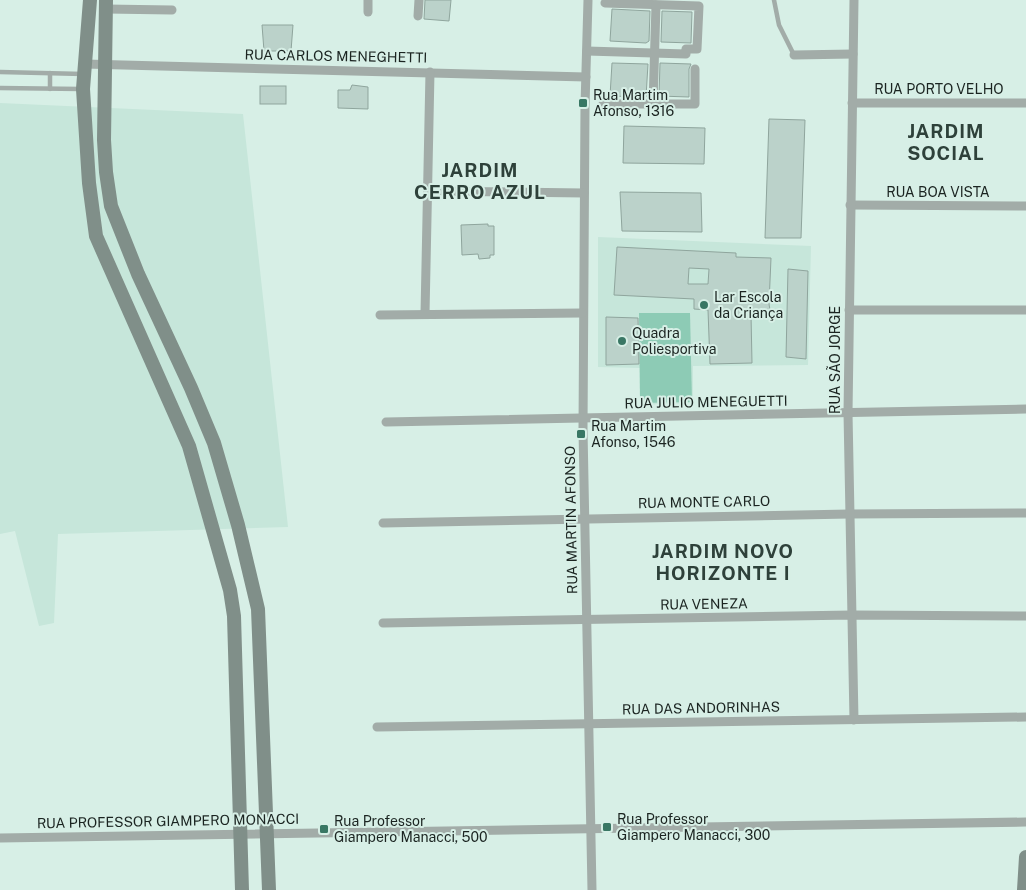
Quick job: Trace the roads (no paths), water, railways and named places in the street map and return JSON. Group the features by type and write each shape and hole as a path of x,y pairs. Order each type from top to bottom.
{"main road":[{"path":"90,0 83,89 89,183 96,236 189,446 230,590 234,616 242,890"},
{"path":"106,4 104,107 106,172 111,206 134,265 191,388 214,443 238,525 258,609 269,890"},
{"path":"215,533 238,525"},
{"path":"1024,890 1026,857"}],"street":[{"path":"368,0 368,12"},
{"path":"418,16 419,0"},
{"name":"RUA MARTIN AFONSO","path":"588,0 582,314 584,518 588,620 592,890"},
{"name":"RUA SÃO JORGE","path":"854,0 848,413 854,720"},
{"path":"587,51 686,54 686,48 697,49 699,6 605,3"},
{"path":"106,4 172,10"},
{"path":"653,104 656,5"},
{"path":"794,55 853,54"},
{"name":"RUA CARLOS MENEGHETTI","path":"84,69 104,65 586,77"},
{"path":"603,104 695,104 695,69"},
{"path":"425,314 430,72"},
{"name":"RUA PORTO VELHO","path":"852,103 1026,103"},
{"path":"428,191 584,193"},
{"name":"RUA BOA VISTA","path":"850,206 1026,206"},
{"path":"849,310 1026,310"},
{"path":"380,314 582,314"},
{"name":"RUA JULIO MENEGUETTI","path":"386,422 1026,410"},
{"name":"RUA MONTE CARLO","path":"383,523 584,518 1026,513"},
{"name":"RUA VENEZA","path":"384,623 852,614 1026,616"},
{"name":"RUA DAS ANDORINHAS","path":"377,727 1026,717"},
{"name":"RUA PROFESSOR GIAMPERO MONACCI","path":"0,838 590,827 1026,822"}],"lane":[{"path":"774,0 780,25 794,55"},
{"path":"0,72 50,73 84,69"},
{"path":"50,73 50,88"},
{"path":"0,88 83,89"}],"place":[{"name":"Rua Martim Afonso, 1316","path":"583,103"},
{"name":"Lar Escola da Criança","path":"704,305"},
{"name":"Quadra Poliesportiva","path":"622,341"},
{"name":"Rua Martim Afonso, 1546","path":"581,434"},
{"name":"Rua Professor Giampero Manacci, 300","path":"607,827"},
{"name":"Rua Professor Giampero Manacci, 500","path":"324,829"}],"district":[{"name":"JARDIM SOCIAL","path":"946,142"},
{"name":"JARDIM CERRO AZUL","path":"480,181"},
{"name":"JARDIM NOVO HORIZONTE I","path":"723,562"}]}
